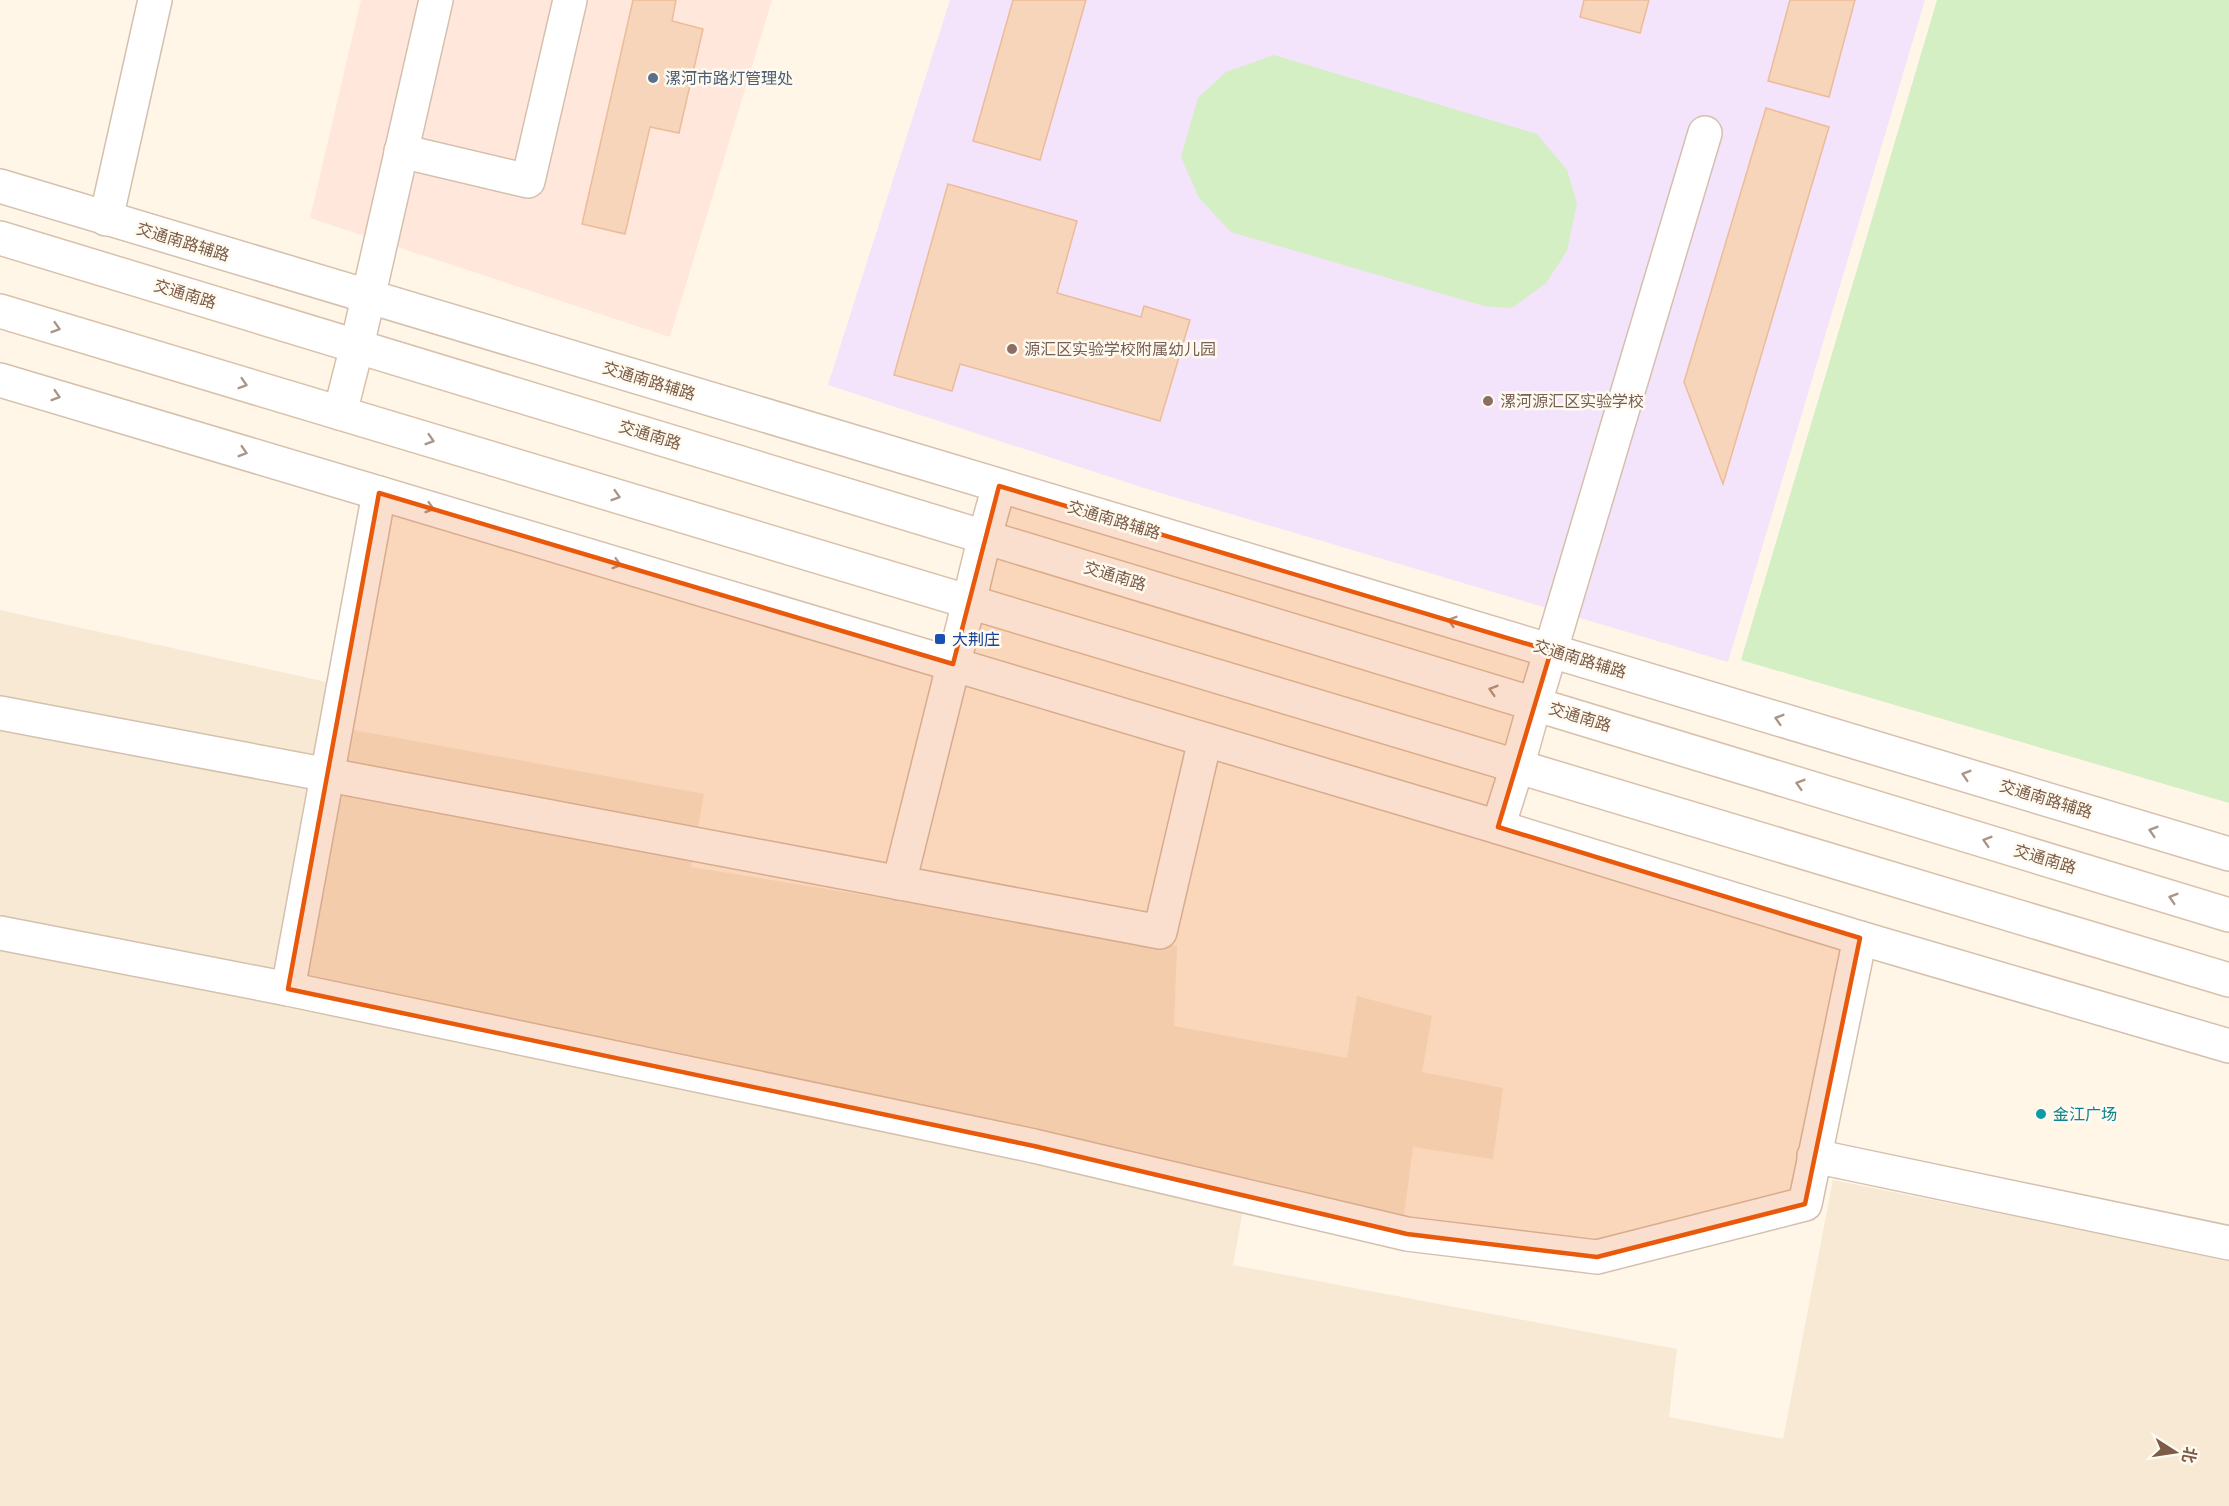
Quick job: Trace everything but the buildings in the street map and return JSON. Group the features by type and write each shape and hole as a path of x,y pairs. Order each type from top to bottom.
{"street":[{"path":"106,219 155,0"},
{"path":"340,413 436,0"},
{"path":"401,151 528,181 570,0"},
{"path":"1498,826 1705,133"},
{"name":"交通南路辅路","path":"0,186 2229,854"},
{"name":"交通南路","path":"0,237 2229,915"},
{"path":"0,311 2229,980"},
{"path":"0,380 1498,826 1860,938 2229,1046"},
{"path":"899,883 999,486"},
{"path":"288,989 379,493"},
{"path":"0,713 1160,932 1205,740"},
{"path":"0,933 288,989 1034,1146 1407,1234 1597,1257 1804,1204 1860,938"},
{"path":"1814,1156 2229,1243"}],"highlighted area":[{"path":"999,486 1551,651 1498,827 1860,938 1805,1204 1597,1257 1407,1234 1034,1146 288,989 379,493 953,664"}],"shaded area":[{"path":"361,0 772,0 670,337 310,218"},
{"name":"漯河源汇区实验学校","path":"950,0 1925,0 1728,662 1144,488 828,385"},
{"path":"0,610 358,689 349,729 704,794 691,867 1177,946 1174,1026 1347,1058 1357,996 1432,1016 1422,1072 1503,1088 1493,1159 1413,1147 1404,1216 1249,1178 1233,1265 1677,1349 1669,1417 1783,1439 1833,1180 2229,1260 2229,1506 0,1506"}],"green space":[{"path":"1937,0 2229,0 2229,803 1741,660"},
{"path":"1274,55 1537,134 1567,170 1577,203 1567,251 1546,283 1512,308 1484,306 1231,232 1199,198 1181,157 1198,98 1226,72"}],"place":[{"name":"漯河市路灯管理处","path":"653,78"},
{"name":"源汇区实验学校附属幼儿园","path":"1012,349"},
{"name":"漯河源汇区实验学校","path":"1488,401"},
{"name":"大荆庄","path":"940,639"},
{"name":"金江广场","path":"2041,1114"}]}
